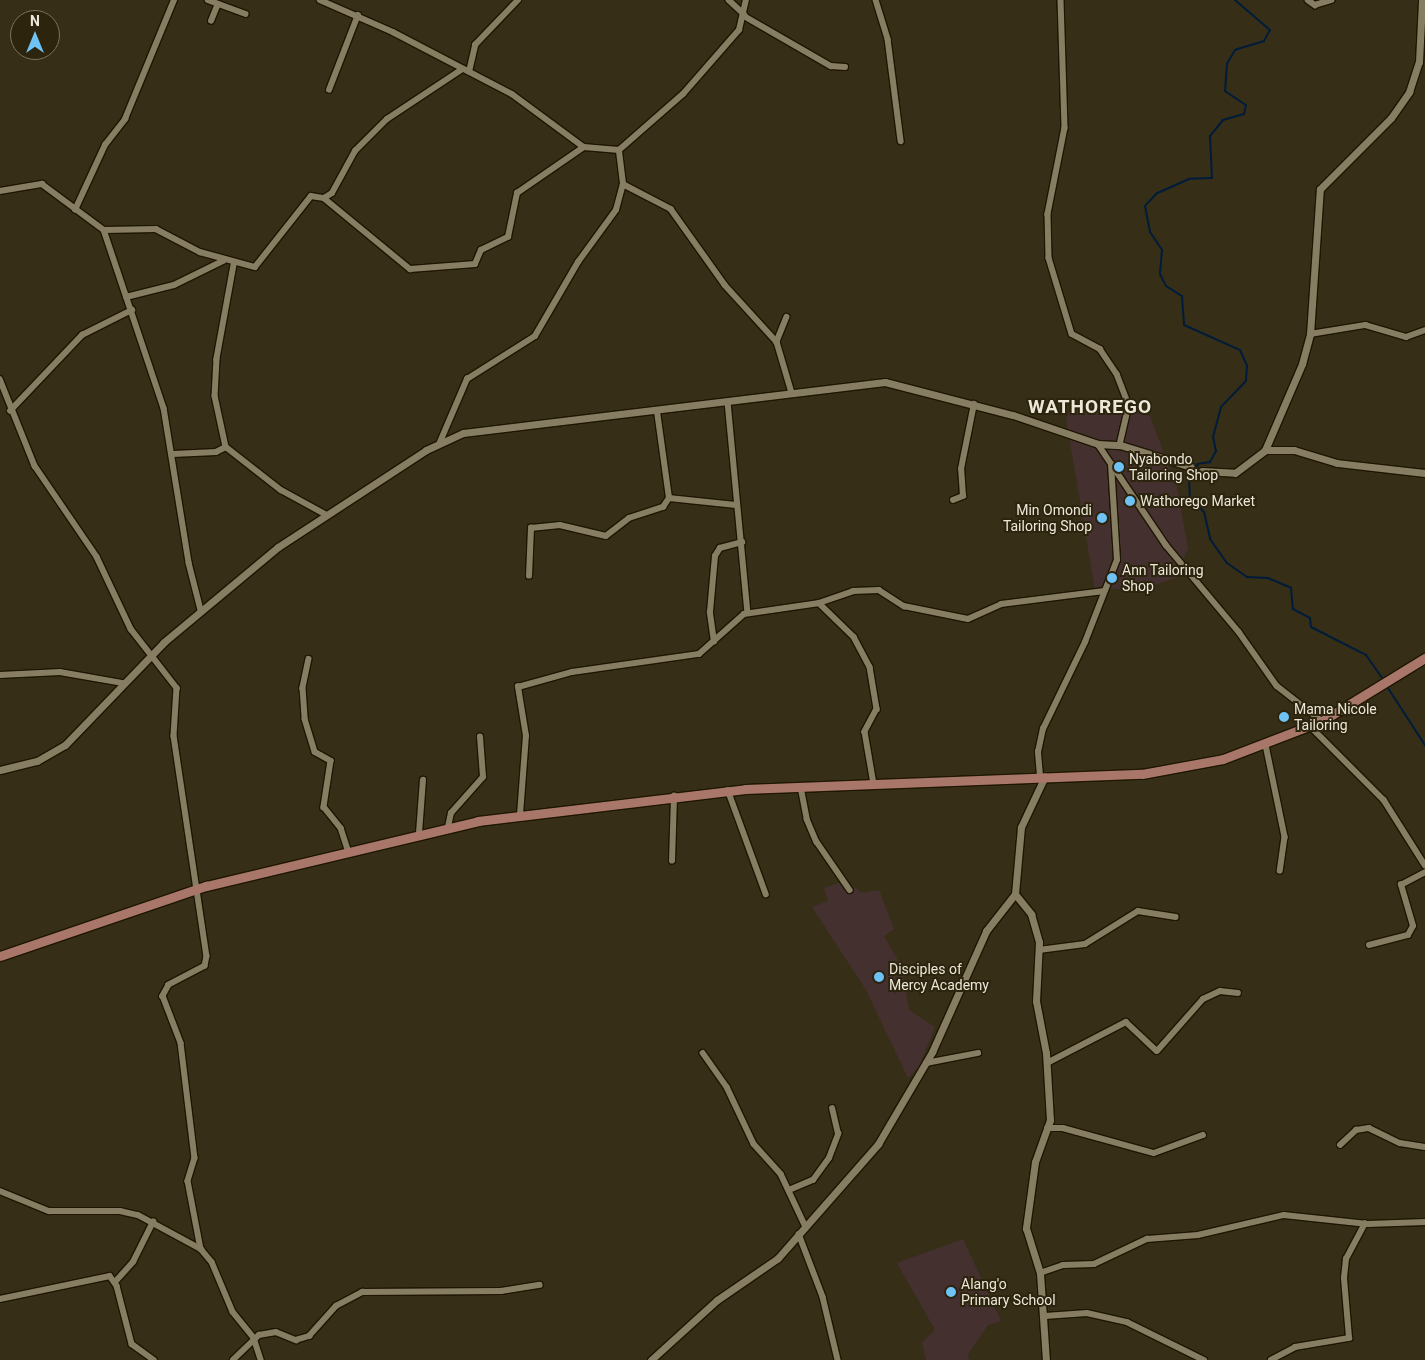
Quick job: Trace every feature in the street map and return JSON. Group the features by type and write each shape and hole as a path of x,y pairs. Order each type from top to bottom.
{"main road":[{"path":"0,956 196,889 419,833 520,815 728,790 1042,776 1142,774 1223,759 1266,745 1316,721 1425,658"}],"street":[{"path":"75,210 105,145 128,112 143,65 174,0"},
{"path":"208,0 246,14"},
{"path":"320,0 358,15 461,70 469,72 512,94 584,147 619,150 683,94 739,30 746,0"},
{"path":"469,72 475,45 518,0"},
{"path":"728,0 744,15 831,66 845,67"},
{"path":"876,0 888,40 900,141"},
{"path":"1061,0 1065,128 1048,214 1049,258 1072,334 1100,350 1117,374 1129,406 1120,444"},
{"path":"1308,0 1315,4 1331,0"},
{"path":"0,770 37,761 66,745 150,655 201,610 325,514 440,442 481,428 657,411 884,382 974,404 1098,444 1120,444 1192,466 1202,471 1235,473 1265,450 1302,364 1310,334 1320,189 1391,118 1409,92 1419,62 1422,1"},
{"path":"211,21 218,4"},
{"path":"329,90 358,15"},
{"path":"324,198 337,185 355,151 387,119 461,70"},
{"path":"0,191 42,184 104,230 156,229 234,265 260,264 275,238 310,196 324,198 410,269 475,264 481,250 508,237 517,193 584,147"},
{"path":"440,442 467,379 541,328 578,262 616,210 623,184 619,150"},
{"path":"623,184 671,209 725,285 777,342 792,393"},
{"path":"104,230 164,408 173,454 189,563 201,610"},
{"path":"126,297 174,285 223,261"},
{"path":"234,265 220,334 215,396 226,447 282,490 325,514"},
{"path":"10,411 82,335 132,310"},
{"path":"777,342 787,317"},
{"path":"1310,334 1365,325 1406,337 1425,330"},
{"path":"0,379 10,411 35,466 81,530 131,629 177,688 174,736 205,966 169,985 163,996 181,1042 195,1158 188,1181 201,1249"},
{"path":"728,402 736,505 742,542 748,612"},
{"path":"953,500 964,496 960,469 974,404"},
{"path":"529,576 531,528 560,525 606,536 629,518 663,507 669,498 657,411"},
{"path":"1098,444 1166,545 1239,632 1277,686 1316,721 1384,800 1425,865"},
{"path":"173,454 216,452 226,447"},
{"path":"1265,450 1294,450 1337,462 1425,473"},
{"path":"651,1360 717,1300 772,1263 805,1225 867,1160 926,1063 983,936 1015,894 1021,827 1042,776 1038,752 1043,729 1104,591 1117,554 1111,464"},
{"path":"669,498 736,505"},
{"path":"714,642 710,612 715,556 720,548 742,542"},
{"path":"520,815 526,736 518,687 572,672 699,654 748,612 819,602 853,592 879,590 904,606 968,619 1002,604 1104,591"},
{"path":"819,602 854,637 870,667 877,709 865,732 874,784"},
{"path":"309,660 303,688 305,719 315,752 331,761 324,807 341,828 348,850"},
{"path":"0,676 60,672 123,683"},
{"path":"448,827 451,813 483,777 480,737"},
{"path":"1266,745 1285,837 1280,871"},
{"path":"419,833 422,780"},
{"path":"801,787 806,818 818,842 850,890"},
{"path":"728,790 766,894"},
{"path":"672,861 674,796"},
{"path":"1369,945 1408,935 1413,926 1401,885 1425,872"},
{"path":"1015,894 1030,914 1039,950 1036,1001 1047,1063 1047,1128 1035,1162 1026,1228 1040,1273 1045,1316 1046,1360"},
{"path":"1039,950 1085,944 1138,911 1176,917"},
{"path":"1047,1063 1126,1022 1157,1051 1203,999 1220,992 1238,993"},
{"path":"703,1053 727,1086 754,1144 789,1190 805,1225"},
{"path":"926,1063 978,1053"},
{"path":"789,1190 813,1180 829,1158 838,1134 832,1109"},
{"path":"1047,1128 1063,1128 1154,1154 1204,1135"},
{"path":"1340,1144 1356,1130 1369,1128 1400,1143 1425,1147"},
{"path":"0,1191 49,1212 120,1211 153,1222 201,1249 212,1262 233,1312 254,1338 261,1360"},
{"path":"1040,1273 1063,1265 1094,1264 1147,1239 1198,1235 1284,1215 1364,1224 1425,1222"},
{"path":"115,1282 132,1262 153,1222"},
{"path":"1271,1360 1295,1347 1349,1338 1344,1278 1346,1259 1364,1224"},
{"path":"799,1234 822,1297 838,1360"},
{"path":"0,1299 104,1276 115,1282 132,1344 154,1360"},
{"path":"233,1360 254,1338 276,1332 296,1340 309,1336 336,1306 362,1292 501,1291 540,1286"},
{"path":"1045,1316 1087,1313 1119,1320 1158,1334 1204,1360"}],"shaded area":[{"name":"Wathorego Market","path":"1104,405 1150,416 1177,488 1188,548 1175,578 1143,589 1095,589 1066,419 1072,406"},
{"name":"Disciples of Mercy Academy","path":"846,880 862,893 879,890 894,929 884,936 901,966 909,1010 935,1027 919,1067 908,1078 866,990 812,907 828,901 824,888"},
{"name":"Alang'o Primary School","path":"963,1239 1001,1321 988,1325 968,1354 969,1360 926,1360 922,1342 935,1330 897,1263"}],"waterway":[{"path":"1235,0 1270,30 1264,41 1235,50 1227,64 1225,91 1246,105 1244,114 1223,120 1210,136 1212,178 1189,179 1157,193 1145,206 1150,232 1162,250 1160,274 1166,286 1182,296 1184,325 1240,350 1247,366 1246,381 1221,407 1213,437 1216,451 1210,462 1198,464 1189,480 1190,497 1204,512 1210,539 1227,563 1247,577 1268,578 1291,588 1293,609 1310,618 1311,627 1366,655 1384,681"},
{"path":"1386,685 1425,745"}],"place":[{"name":"Nyabondo Tailoring Shop","path":"1119,467"},
{"name":"Wathorego Market","path":"1130,501"},
{"name":"Min Omondi Tailoring Shop","path":"1102,518"},
{"name":"Ann Tailoring Shop","path":"1112,578"},
{"name":"Mama Nicole Tailoring","path":"1284,717"},
{"name":"Disciples of Mercy Academy","path":"879,977"},
{"name":"Alang'o Primary School","path":"951,1292"}],"district":[{"name":"WATHOREGO","path":"1090,407"}]}
